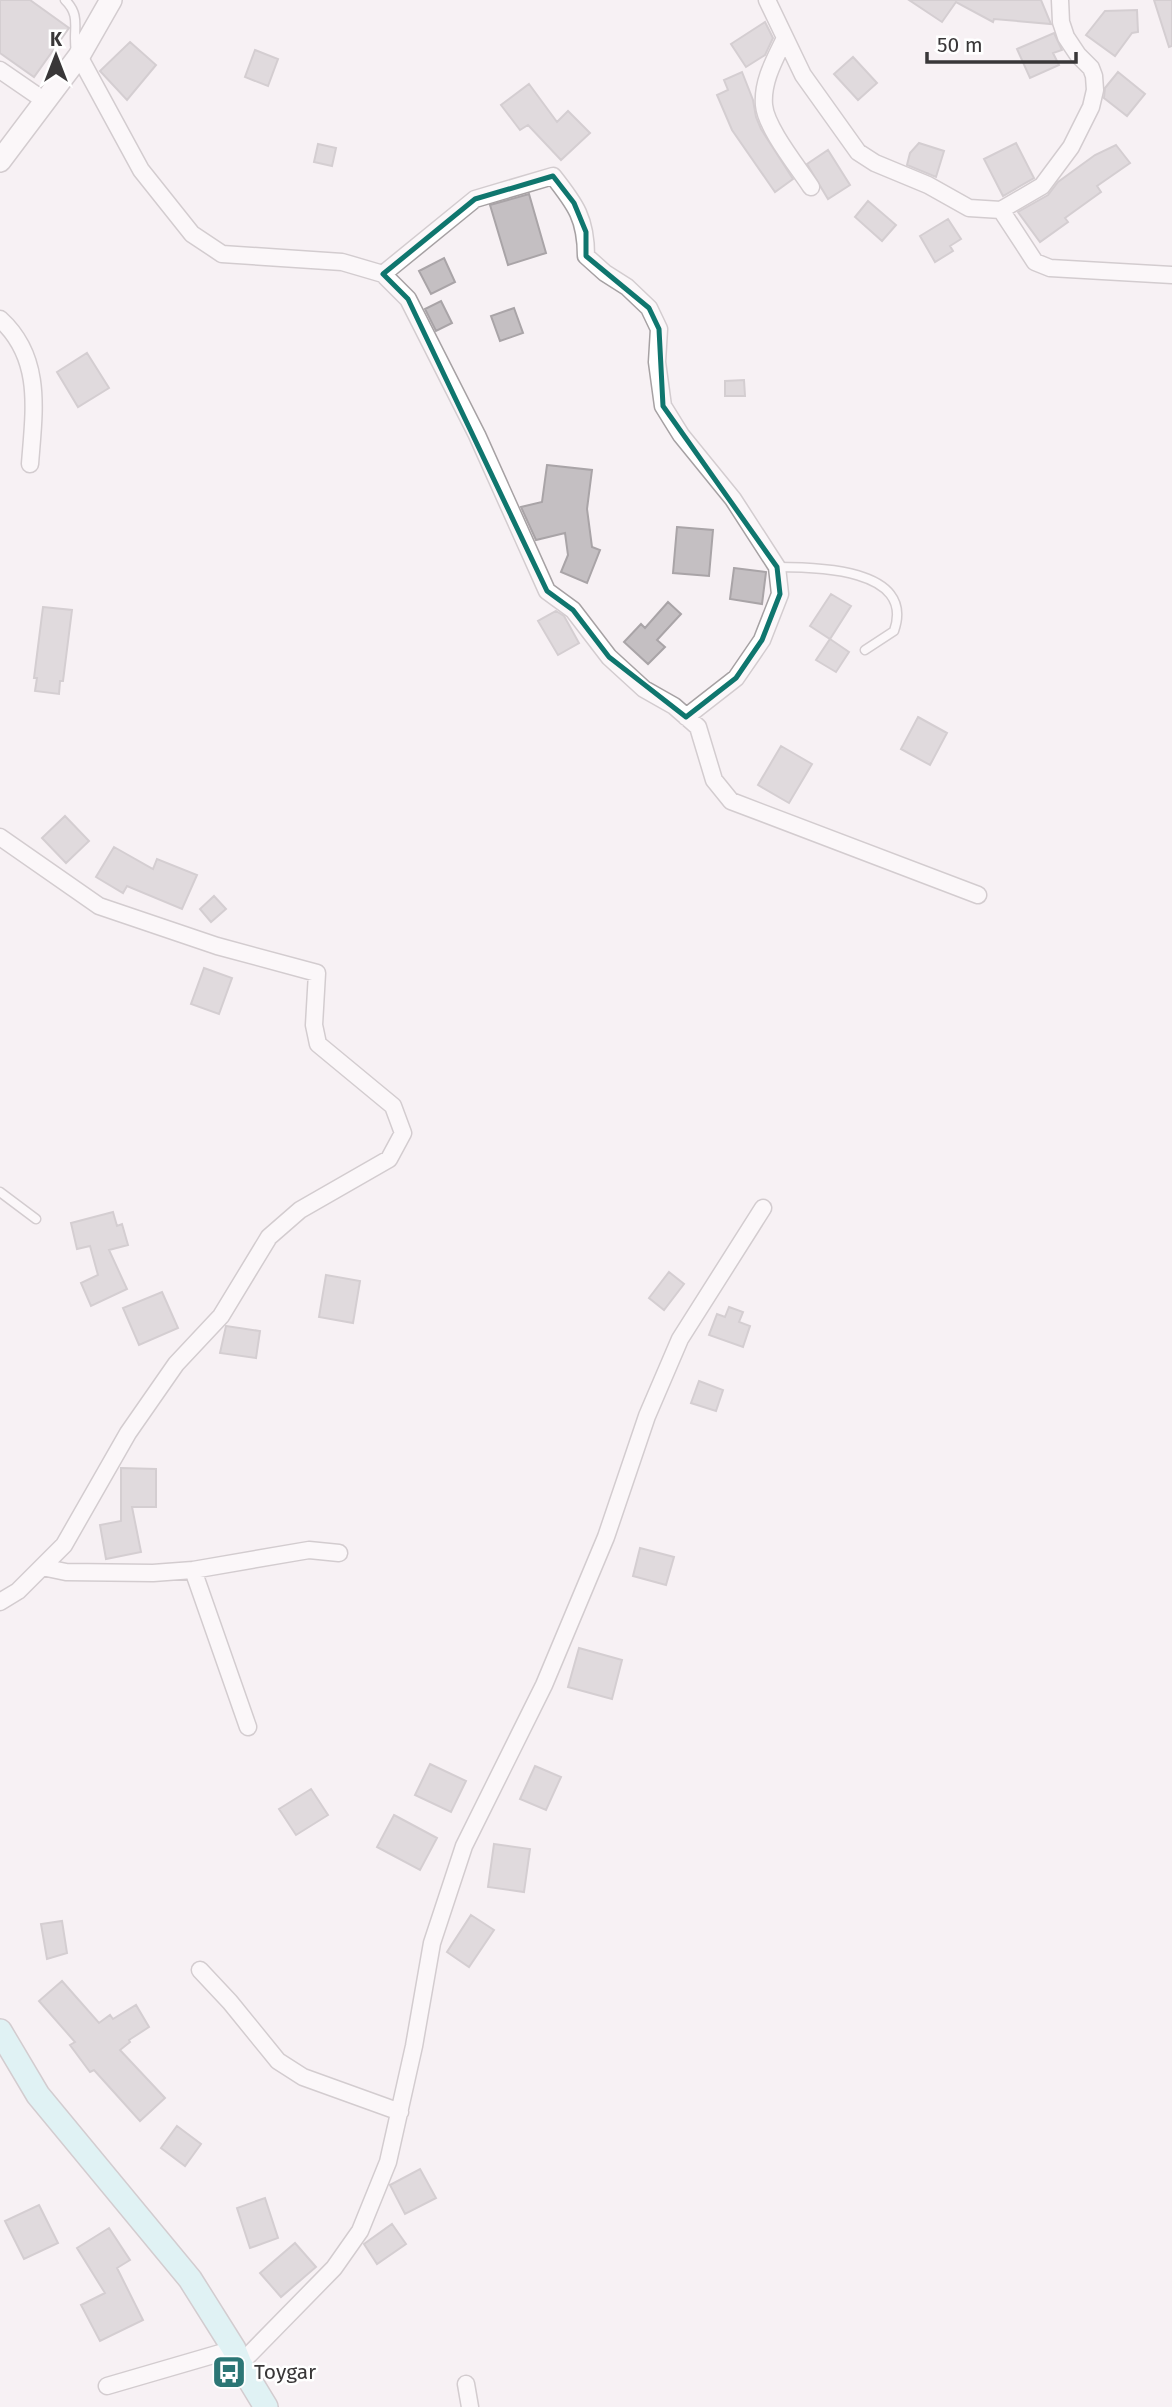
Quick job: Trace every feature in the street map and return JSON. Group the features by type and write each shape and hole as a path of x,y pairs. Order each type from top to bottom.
{"main road":[{"path":"0,2031 37,2095 190,2279 266,2407"}],"street":[{"path":"0,161 79,57 111,0"},
{"path":"767,0 803,75 858,152 875,163 928,185 969,208 1001,211 1042,186 1071,147 1091,107 1095,90 1094,76 1091,68 1066,37 1061,22 1060,0"},
{"path":"785,38 770,68 764,108 781,143 811,187"},
{"path":"79,57 141,170 192,234 222,254 342,262 383,274 408,299 477,435 547,591 573,610 609,657 644,689 674,706 698,727 714,780 731,801 978,895"},
{"path":"0,70 45,101"},
{"path":"383,274 475,199 553,176 574,202 586,232 586,256 605,273 627,287 649,308 659,329 657,362 663,406 681,435 733,499 777,567 780,594 762,640 736,678 686,717"},
{"path":"1001,211 1035,262 1050,268 1172,275"},
{"path":"0,318 24,348 31,373 34,406 30,464"},
{"path":"0,837 99,906 217,946 317,973 314,1025 318,1044 393,1106 403,1133 389,1159 300,1210 269,1237 221,1317 176,1364 128,1433 64,1545 18,1591 0,1602"},
{"path":"107,2386 237,2356 334,2269 360,2231 388,2162 432,1943 464,1846 544,1685 606,1536 647,1416 680,1339 763,1208"},
{"path":"41,1567 66,1572 153,1573 193,1570 309,1550 339,1553"},
{"path":"193,1570 248,1727"},
{"path":"200,1970 278,2061 303,2077 400,2112"},
{"path":"466,2384 470,2407"}],"lane":[{"path":"65,0 76,16 74,40 79,57"},
{"path":"777,567 818,568 852,573 870,580 887,593 895,602 897,610 894,631 865,650"},
{"path":"0,1192 36,1219"}],"highlighted area":[{"path":"553,176 574,203 586,232 586,256 649,308 659,329 663,406 777,567 780,594 762,640 736,678 686,717 609,657 573,610 547,591 408,299 383,274 475,199"}],"building":[{"path":"0,0 30,0 69,28 34,77 0,53"},
{"path":"909,0 1041,0 1051,24 994,19 993,22 956,2 942,22"},
{"path":"1154,0 1172,0 1172,46 1169,47"},
{"path":"1137,10 1138,32 1132,33 1115,56 1086,35 1105,11"},
{"path":"765,22 773,38 765,55 746,67 731,44"},
{"path":"1054,33 1062,50 1053,53 1059,65 1030,78 1017,49"},
{"path":"130,42 156,65 127,100 100,71"},
{"path":"255,50 278,59 268,86 245,77"},
{"path":"853,57 877,83 858,100 834,74"},
{"path":"742,72 761,129 793,179 775,192 732,130 717,95 728,90 724,80"},
{"path":"1118,72 1145,94 1127,116 1104,98 1105,88"},
{"path":"529,84 557,122 568,111 590,133 561,160 528,125 520,130 501,105"},
{"path":"919,143 944,151 936,177 907,165 910,153"},
{"path":"1016,143 1034,178 1003,196 984,159"},
{"path":"318,144 336,148 332,166 314,162"},
{"path":"1116,145 1130,163 1097,186 1101,192 1065,218 1068,222 1040,242 1018,212 1048,195 1058,182 1095,155"},
{"path":"828,150 850,185 828,199 807,164"},
{"path":"529,194 546,253 508,265 490,205"},
{"path":"868,201 896,225 882,241 855,217"},
{"path":"948,219 961,239 950,246 953,251 935,262 920,236"},
{"path":"444,258 455,282 431,294 419,271"},
{"path":"441,301 452,323 436,331 425,309"},
{"path":"514,308 523,333 500,341 491,316"},
{"path":"87,353 109,388 78,407 57,372"},
{"path":"744,380 745,396 725,396 725,381"},
{"path":"547,465 592,470 587,509 592,547 600,550 587,583 561,572 568,555 565,533 536,540 521,507 542,502"},
{"path":"677,527 713,530 709,576 673,573"},
{"path":"734,568 766,572 762,604 730,599"},
{"path":"831,594 851,606 830,639 810,626"},
{"path":"668,602 681,614 657,640 665,647 648,664 624,642 641,624 645,628"},
{"path":"43,607 72,610 59,694 35,691 37,678 34,678"},
{"path":"556,611 564,616 579,643 558,655 538,621"},
{"path":"830,639 849,652 836,672 816,660"},
{"path":"918,717 947,733 930,765 901,749"},
{"path":"781,746 812,764 789,803 758,785"},
{"path":"65,816 89,841 66,863 42,838"},
{"path":"114,847 153,869 157,859 197,875 182,909 127,886 123,893 96,877"},
{"path":"214,896 226,909 211,922 200,909"},
{"path":"204,968 232,978 219,1014 191,1004"},
{"path":"113,1212 117,1226 122,1224 128,1245 109,1250 127,1289 91,1306 81,1283 98,1275 90,1246 77,1249 71,1223"},
{"path":"669,1272 684,1284 664,1310 649,1298"},
{"path":"326,1275 360,1281 353,1323 319,1317"},
{"path":"162,1292 178,1328 139,1345 123,1308"},
{"path":"729,1307 743,1312 739,1322 750,1326 743,1347 709,1335 717,1314 725,1317"},
{"path":"226,1326 260,1331 256,1358 220,1353"},
{"path":"699,1381 723,1390 716,1411 691,1403"},
{"path":"121,1468 156,1469 156,1507 132,1507 141,1552 106,1559 100,1525 121,1521"},
{"path":"640,1548 674,1557 666,1585 633,1576"},
{"path":"579,1648 622,1660 612,1699 568,1687"},
{"path":"430,1764 466,1781 451,1812 415,1795"},
{"path":"535,1766 561,1777 546,1810 520,1799"},
{"path":"311,1789 328,1815 296,1835 279,1809"},
{"path":"394,1815 437,1838 420,1870 377,1847"},
{"path":"494,1844 530,1849 524,1892 488,1887"},
{"path":"471,1915 494,1930 469,1967 447,1952"},
{"path":"62,1921 67,1953 47,1959 41,1924"},
{"path":"62,1981 99,2023 110,2015 113,2019 136,2005 149,2027 129,2040 120,2050 165,2098 140,2121 94,2070 90,2072 70,2045 75,2042 39,2001"},
{"path":"177,2126 201,2144 185,2166 161,2148"},
{"path":"420,2169 436,2198 405,2214 390,2185"},
{"path":"265,2198 278,2238 250,2248 237,2208"},
{"path":"39,2205 58,2243 24,2259 5,2221"},
{"path":"392,2224 406,2244 377,2264 364,2244"},
{"path":"109,2228 130,2260 117,2268 143,2320 100,2341 81,2305 105,2293 77,2248"},
{"path":"295,2243 316,2267 281,2297 260,2273"}],"place":[{"name":"Toygar","path":"229,2372"}]}
